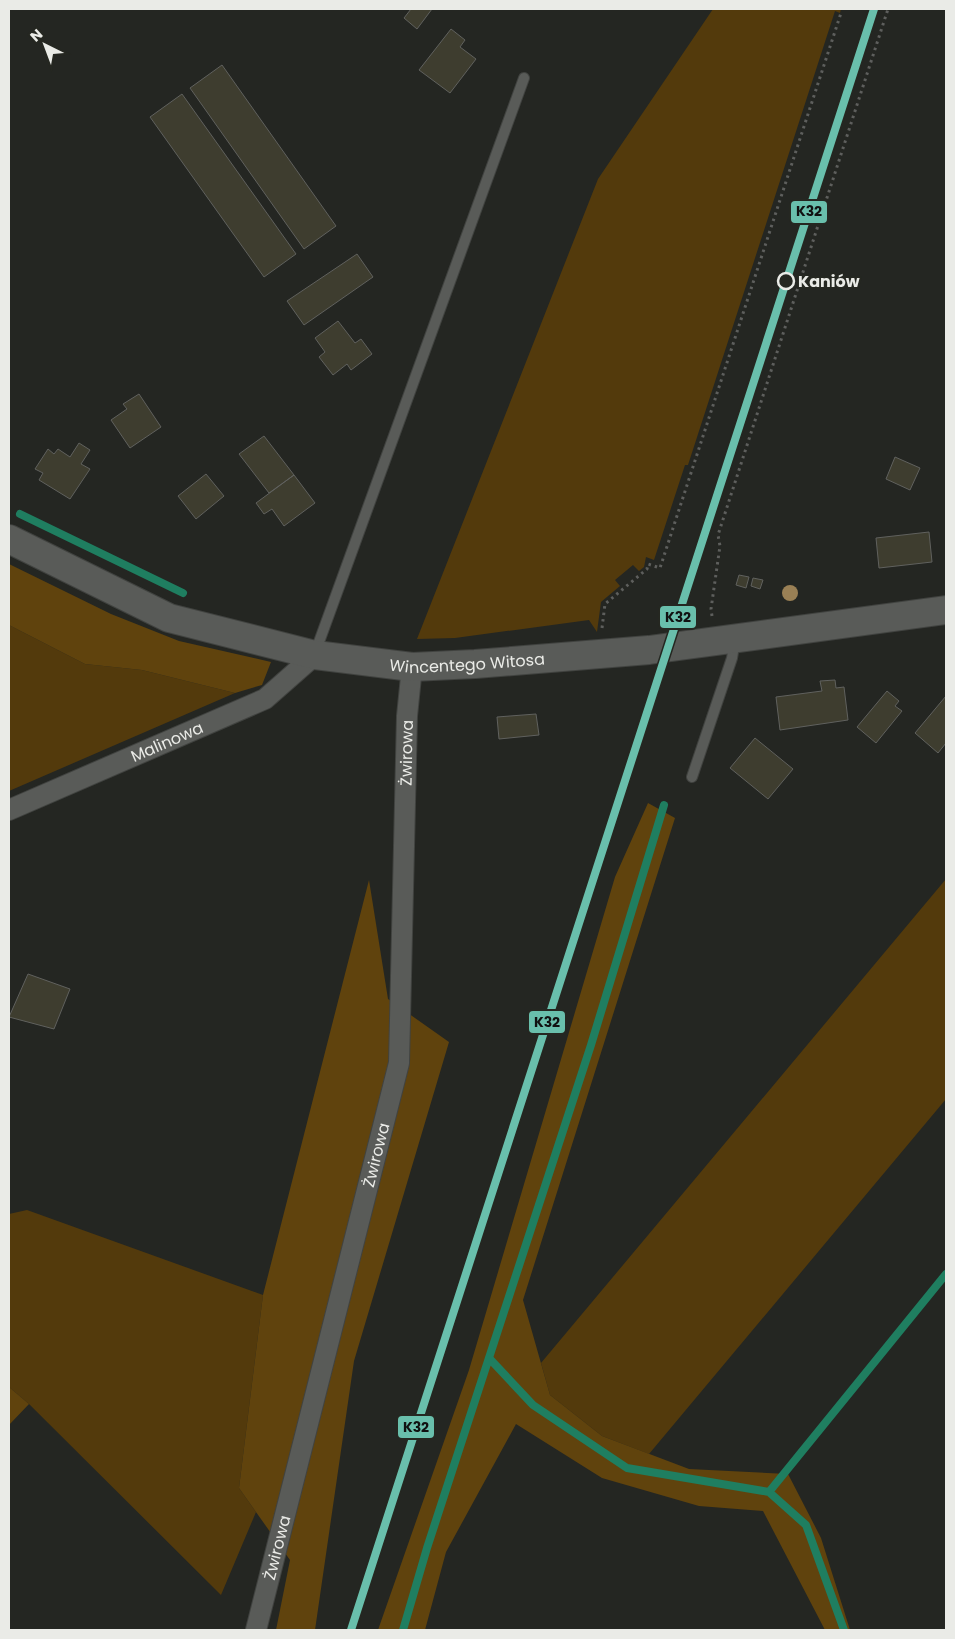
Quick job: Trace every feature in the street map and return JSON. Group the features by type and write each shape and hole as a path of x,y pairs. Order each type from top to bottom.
{"street":[{"name":"Wincentego Witosa","path":"9,538 169,618 315,655 412,667 475,664 649,650 946,610"},
{"name":"Malinowa","path":"9,810 265,700 315,655"},
{"name":"Żwirowa","path":"256,1630 399,1063 407,716 412,667"}],"lane":[{"path":"315,655 524,78"},
{"path":"692,776 732,658 735,639"}],"path":[{"path":"712,617 711,609 720,546 718,535 888,9"},
{"path":"601,636 605,604 647,569 648,564 660,568 840,13"}],"shaded area":[{"path":"713,9 841,9 840,13 835,11 688,465 685,465 654,560 646,557 644,567 639,571 633,565 615,580 620,586 601,602 597,632 589,620 455,638 417,639 598,179"},
{"path":"9,564 111,614 179,641 271,662 262,685 235,693 142,670 85,664 9,625"},
{"path":"9,625 85,664 142,670 235,693 9,791"},
{"path":"648,803 675,818 523,1300 550,1395 602,1436 689,1469 788,1474 821,1538 850,1630 825,1630 763,1511 699,1506 602,1478 516,1424 446,1552 425,1630 378,1630 469,1370 615,877"},
{"path":"946,879 946,1099 649,1454 602,1436 550,1395 541,1363"},
{"path":"369,880 388,999 449,1042 354,1361 315,1630 276,1630 290,1560 239,1488 263,1295"},
{"path":"27,1210 263,1295 239,1488 256,1512 221,1595 29,1404 9,1387 9,1214"},
{"path":"9,1387 29,1404 9,1425"}],"building":[{"path":"411,9 432,9 417,29 404,18"},
{"path":"451,29 465,40 460,47 476,59 450,93 419,70"},
{"path":"222,65 336,226 304,249 190,88"},
{"path":"182,94 296,254 264,277 150,117"},
{"path":"357,254 373,277 304,325 287,301"},
{"path":"338,321 355,343 361,339 372,354 351,370 347,364 333,375 319,357 325,352 315,338"},
{"path":"139,394 161,427 130,448 111,420 127,409 123,404"},
{"path":"264,436 294,475 269,493 239,454"},
{"path":"79,443 90,450 81,464 90,469 70,499 39,480 43,473 35,469 48,449 54,454 58,449 70,457"},
{"path":"895,457 920,468 910,490 886,479"},
{"path":"206,474 224,496 196,519 178,496"},
{"path":"294,475 315,503 284,526 272,509 264,514 256,503"},
{"path":"929,532 932,562 879,568 876,538"},
{"path":"739,575 749,577 746,588 736,585"},
{"path":"753,578 763,580 760,589 751,586"},
{"path":"835,680 836,688 844,687 848,720 780,730 776,697 822,691 820,681"},
{"path":"887,691 899,701 895,706 902,711 876,743 857,727"},
{"path":"946,696 946,743 938,753 915,733"},
{"path":"536,714 539,735 499,739 497,717"},
{"path":"755,738 793,769 768,799 730,768"},
{"path":"28,974 70,989 54,1029 9,1017"}],"waterway":[{"path":"20,514 183,593"},
{"path":"403,1630 427,1548 591,1045 664,805"},
{"path":"769,1492 946,1274"},
{"path":"489,1358 533,1405 627,1468 769,1492 806,1525 844,1630"}],"transit line":[{"name":"K32","path":"351,1630 874,9"}],"place":[{"name":"Kaniów","path":"786,281"}]}
